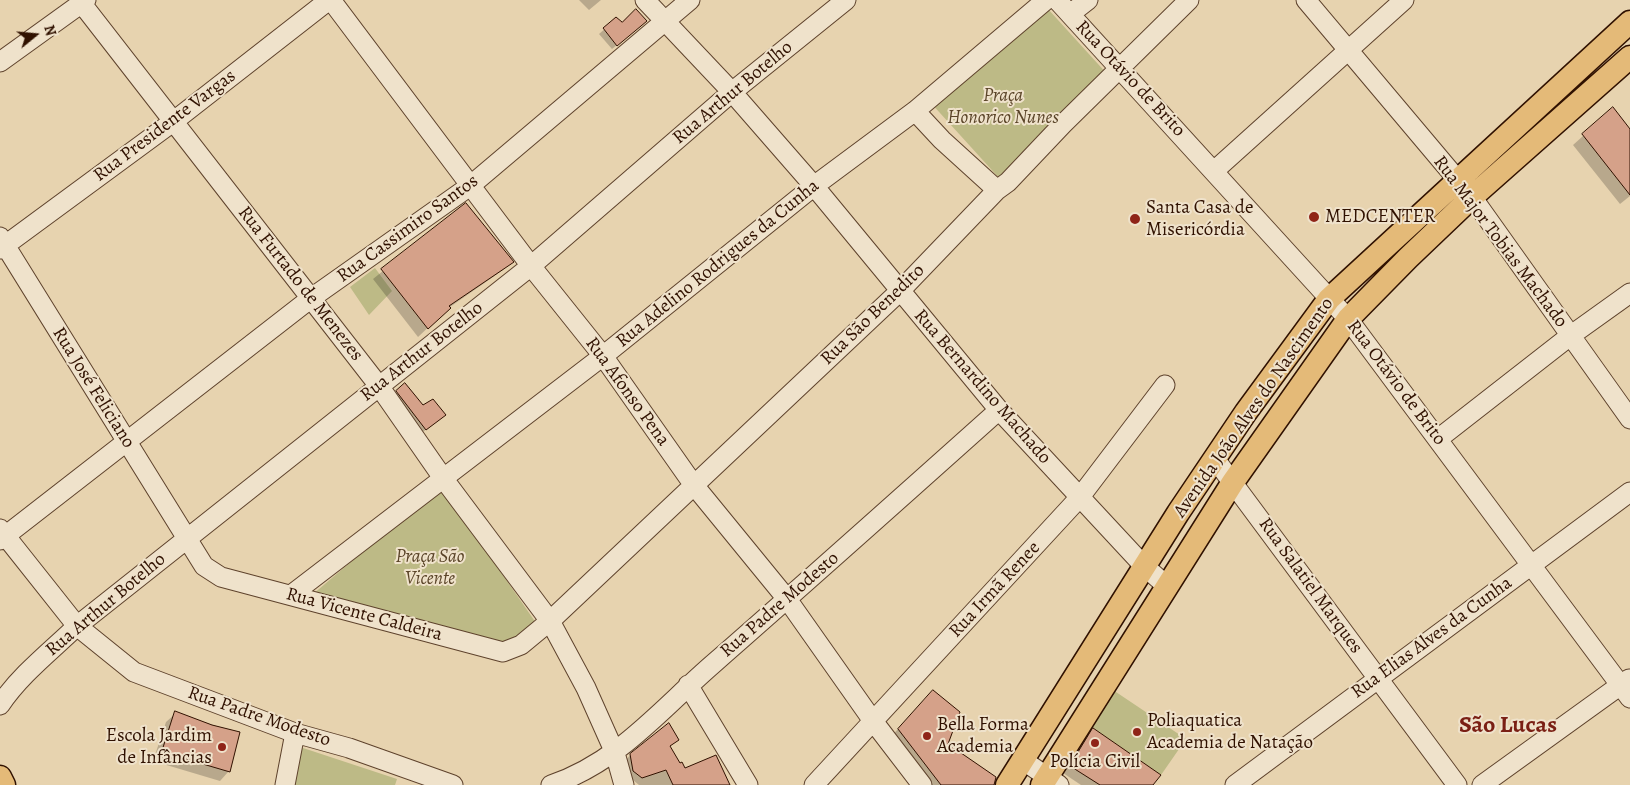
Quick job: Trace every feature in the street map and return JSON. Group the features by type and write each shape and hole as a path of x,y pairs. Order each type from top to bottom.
{"main road":[{"name":"Avenida João Alves do Nascimento","path":"1007,785 1024,761 1144,566 1214,459 1329,299 1630,22"},
{"path":"1049,782 1233,482 1348,319 1472,197 1630,57"},
{"path":"1246,412 1267,433"},
{"path":"0,777 4,785"}],"street":[{"name":"Rua Presidente Vargas","path":"2,244 174,121 330,0"},
{"name":"Rua Afonso Pena","path":"330,0 531,266 603,356 693,484 787,599 873,721 922,785"},
{"name":"Rua Bernardino Machado","path":"645,0 732,92 814,186 999,410 1144,566 1168,587"},
{"name":"Rua Cassimiro Santos","path":"2,535 310,299 470,186 690,0"},
{"name":"Rua Arthur Botelho","path":"0,706 31,670 77,626 531,266 732,92 846,0"},
{"name":"Rua Adelino Rodrigues da Cunha","path":"291,595 603,356 814,186 915,111 1046,0"},
{"name":"Rua Otávio de Brito","path":"1057,0 1348,319 1531,565 1627,687"},
{"path":"1070,14 1088,0"},
{"name":"Rua São Benedito","path":"550,621 693,484 900,291 997,190 1008,182 1063,124 1189,0"},
{"name":"Rua Major Tobias Machado","path":"1306,0 1472,197 1630,419"},
{"path":"1214,171 1404,0"},
{"name":"Rua Furtado de Menezes","path":"82,1 379,386 443,478 550,621 586,688 616,753 624,785"},
{"path":"0,62 82,1"},
{"path":"915,111 942,140 997,190"},
{"name":"Rua José Feliciano","path":"2,244 187,539"},
{"path":"1438,439 1570,336 1630,293"},
{"name":"Rua Irmã Renee","path":"814,785 1080,497 1165,385"},
{"name":"Rua Padre Modesto","path":"551,785 578,776 616,753 688,685 999,410"},
{"name":"Rua Salatiel Marques","path":"1214,459 1457,785"},
{"name":"Rua Elias Alves da Cunha","path":"1236,785 1630,492"},
{"name":"Rua Padre Modesto","path":"2,535 77,626 134,672 295,734 349,748 432,781 453,785"},
{"name":"Rua Vicente Caldeira","path":"187,539 204,566 221,577 502,652 520,645 550,621"},
{"path":"688,685 748,785"},
{"path":"1482,785 1627,687"},
{"path":"285,785 295,734"},
{"path":"1024,761 1049,782"}],"green space":[{"name":"Praça Honorico Nunes","path":"1048,9 1108,75 1000,179 930,102"},
{"path":"375,268 392,291 369,315 350,287"},
{"name":"Praça São Vicente","path":"441,485 536,623 502,646 312,595"},
{"name":"Poliaquatica Academia de Natação","path":"1113,690 1186,739 1161,775 1089,725"},
{"path":"297,746 397,779 395,785 291,785"}],"building":[{"path":"636,9 647,21 617,46 603,28 616,17 622,22"},
{"path":"1613,107 1630,129 1630,195 1582,134"},
{"path":"466,203 514,262 449,306 451,308 428,329 381,269"},
{"path":"405,383 423,405 433,399 446,415 426,430 396,391"},
{"name":"Bella Forma Academia","path":"933,690 960,712 948,744 996,777 994,785 941,785 898,729"},
{"path":"175,711 212,725 240,732 230,772 162,752"},
{"path":"669,723 679,740 670,746 680,763 682,762 685,768 716,755 730,785 673,785 666,770 642,778 633,771 630,754"},
{"name":"Polícia Civil","path":"1093,728 1161,775 1153,785 1100,785 1070,766"}],"place":[{"name":"MEDCENTER","path":"1314,217"},
{"name":"Santa Casa de Misericórdia","path":"1135,219"},
{"name":"Poliaquatica Academia de Natação","path":"1137,732"},
{"name":"Bella Forma Academia","path":"927,736"},
{"name":"Polícia Civil","path":"1095,743"},
{"name":"Escola Jardim de Infâncias","path":"222,747"}],"district":[{"name":"São Lucas","path":"1508,726"}]}
